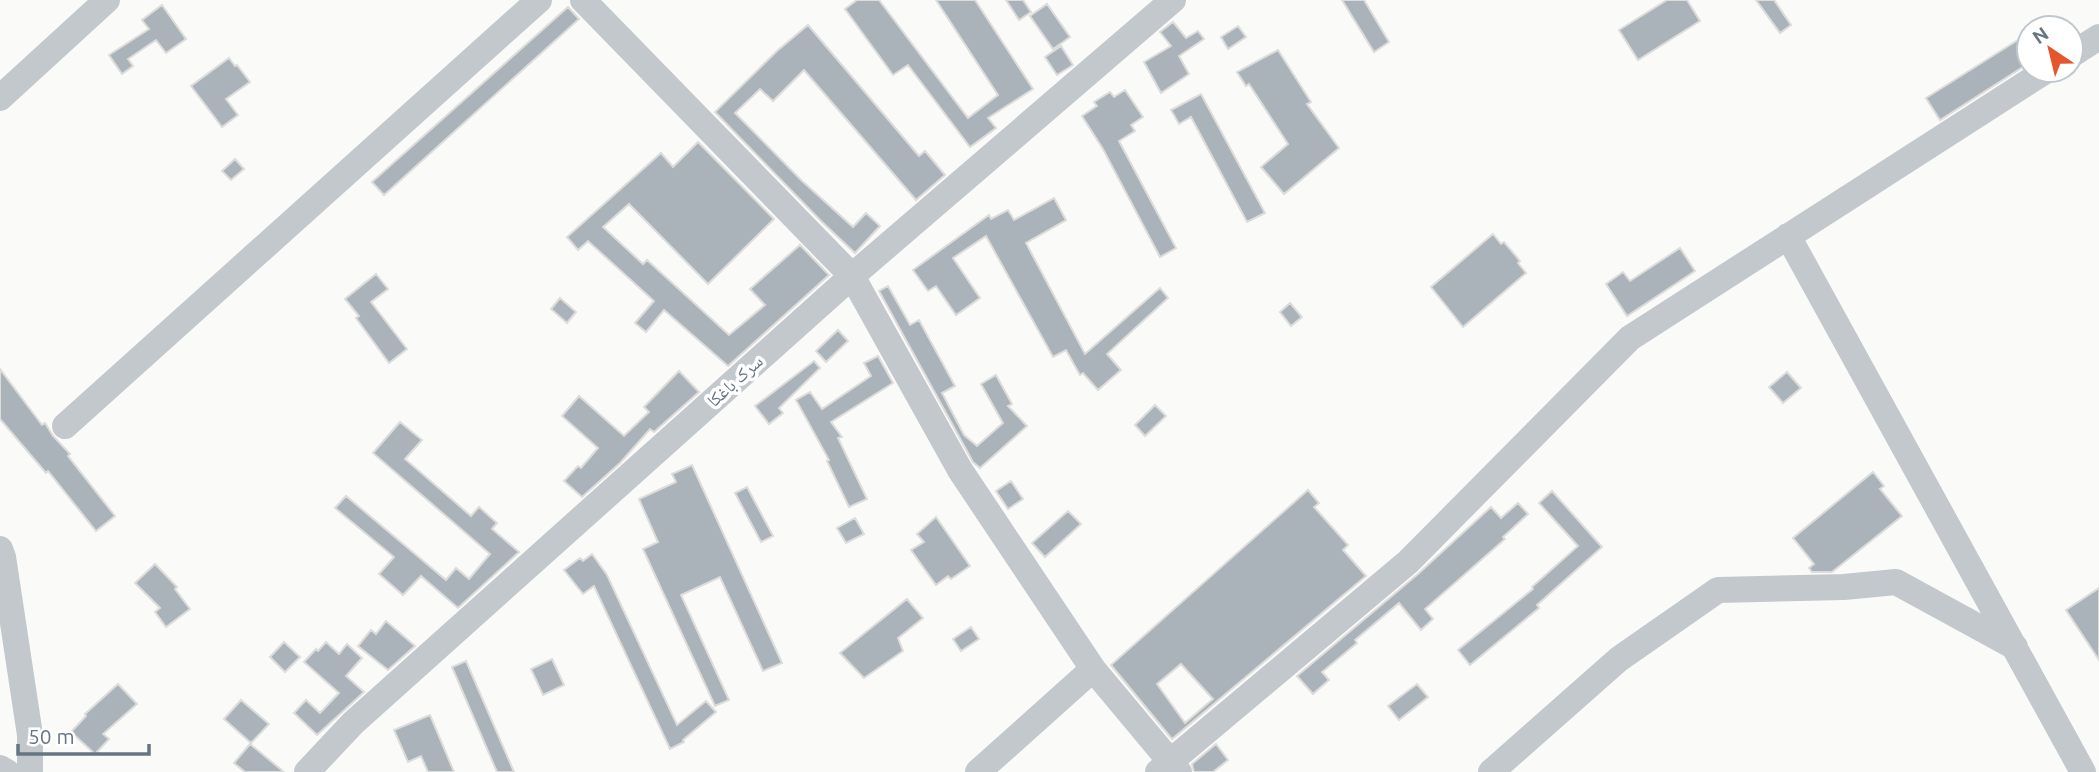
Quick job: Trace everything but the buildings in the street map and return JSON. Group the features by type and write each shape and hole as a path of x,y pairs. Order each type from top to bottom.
{"street":[{"path":"0,98 107,0"},
{"path":"65,426 539,0"},
{"path":"583,0 852,276 960,470 1093,668 1169,768 1408,562 1630,338 2025,84"},
{"name":"سرک باغکا","path":"307,772 353,723 852,276 1173,0"},
{"path":"1788,236 2083,772"},
{"path":"0,550 30,735 30,772"},
{"path":"1491,772 1619,659 1718,590 1844,587 1896,582 2015,647"},
{"path":"978,772 1093,668"},
{"path":"0,768 7,772"}]}
